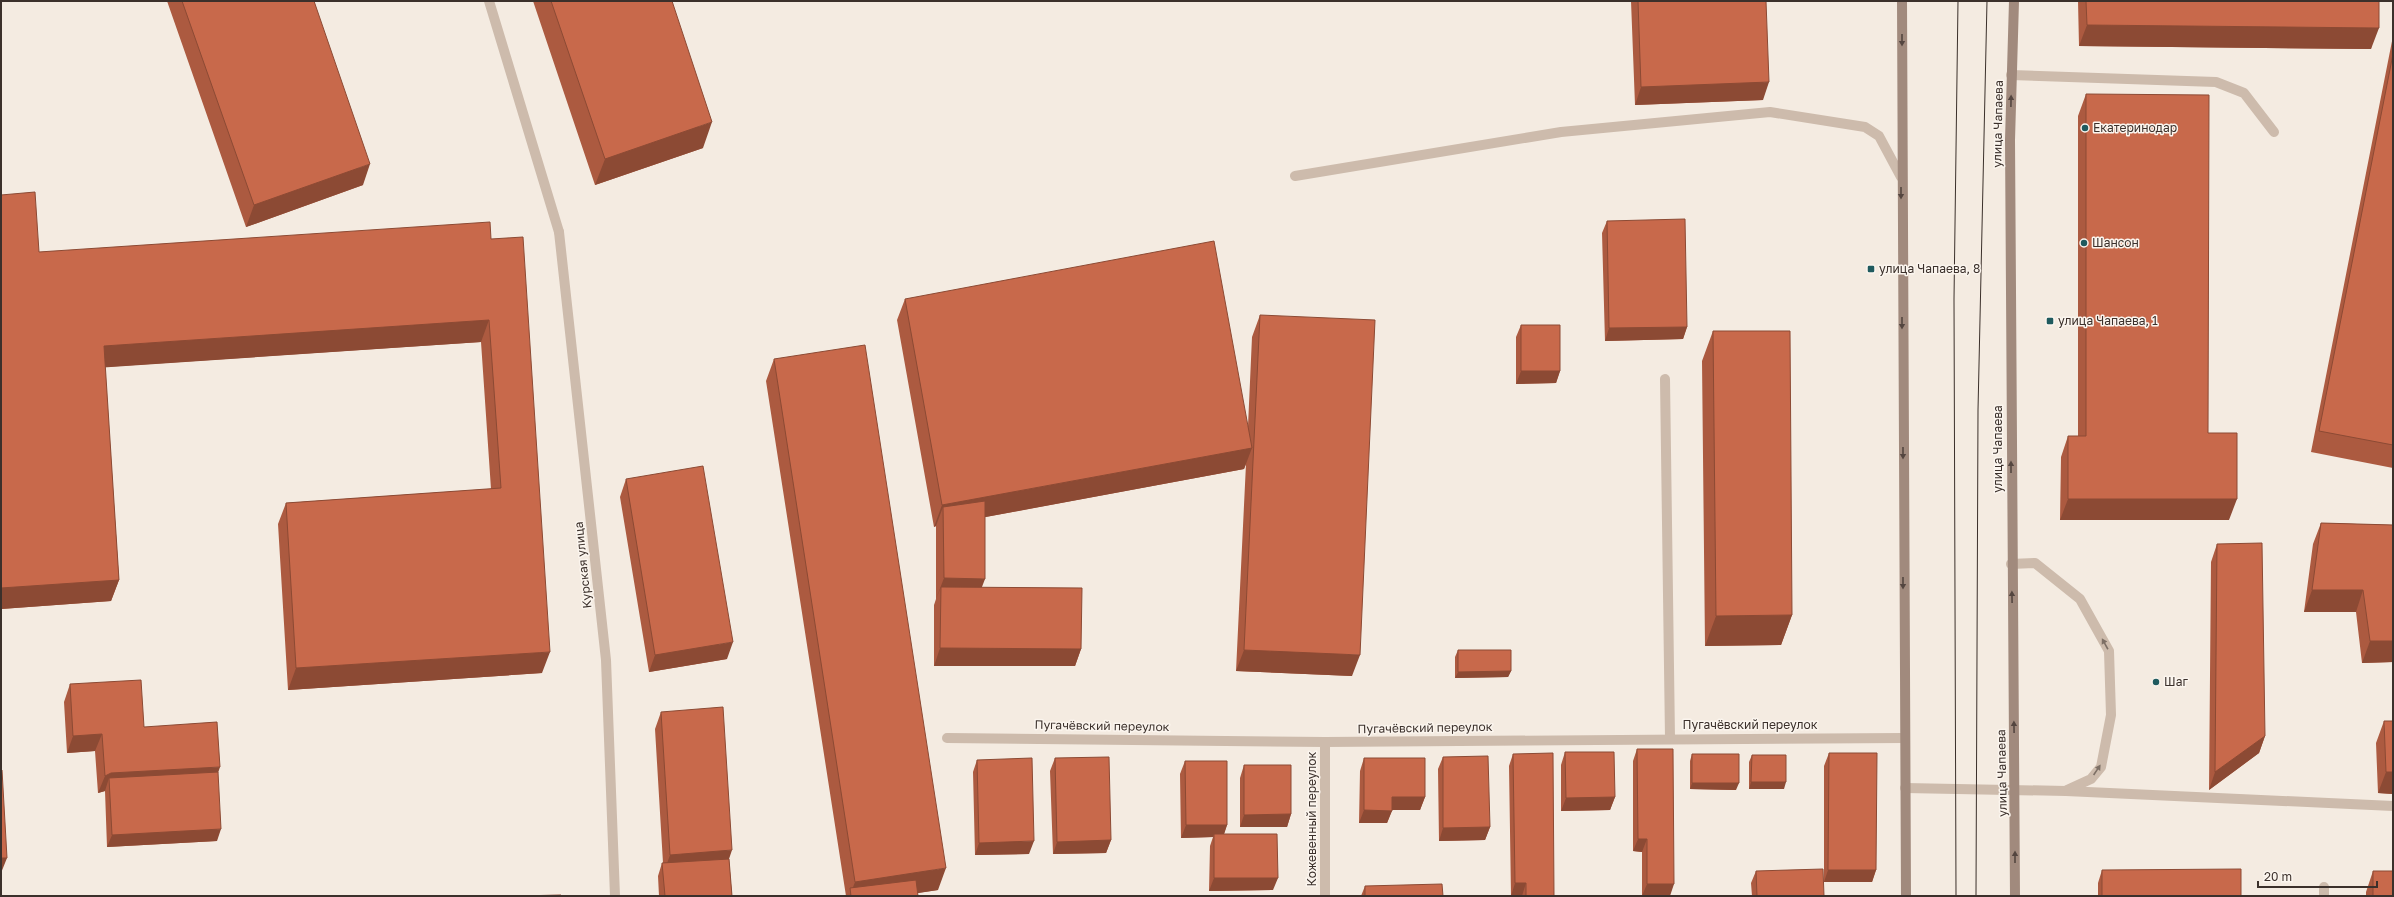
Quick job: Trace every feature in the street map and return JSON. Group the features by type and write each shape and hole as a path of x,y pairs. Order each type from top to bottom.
{"main road":[{"path":"1902,1 1901,176 1906,896"},
{"name":"улица Чапаева","path":"2014,1 2011,75 2011,564 2016,791 2015,896"}],"street":[{"name":"Курская улица","path":"489,1 559,232 606,660 615,896"},
{"path":"2011,75 2216,82 2244,93 2274,132"},
{"path":"1295,176 1561,132 1770,112 1865,127 1879,136 1901,176"},
{"path":"1665,379 1670,738"},
{"path":"2011,564 2035,563 2080,599 2109,651 2111,715 2101,767 2091,779 2066,791"},
{"name":"Пугачёвский переулок","path":"947,738 1325,742 1670,738 1904,738"},
{"name":"Кожевенный переулок","path":"1325,742 1325,896"},
{"path":"1905,788 2066,791 2393,806"}],"building":[{"path":"182,1 314,1 370,164 254,205"},
{"path":"551,1 672,1 712,122 605,159"},
{"path":"1638,1 1766,1 1769,82 1641,87"},
{"path":"2086,1 2379,1 2379,28 2087,25"},
{"path":"2393,54 2393,445 2319,431"},
{"path":"2086,94 2209,95 2208,433 2237,433 2237,499 2068,499 2068,436 2086,436"},
{"path":"35,192 39,252 490,222 491,239 523,237 550,652 296,668 286,503 501,488 489,320 104,346 119,580 1,588 1,195"},
{"path":"1685,219 1687,327 1609,328 1607,221"},
{"path":"1214,241 1252,448 942,505 905,299"},
{"path":"1260,315 1375,320 1360,655 1244,650"},
{"path":"1521,325 1560,325 1560,371 1521,371"},
{"path":"1713,331 1790,331 1792,615 1716,616"},
{"path":"865,345 946,868 855,882 774,359"},
{"path":"703,466 733,642 655,655 626,479"},
{"path":"985,501 985,579 944,578 943,507"},
{"path":"2321,523 2393,525 2393,641 2370,641 2363,590 2312,590"},
{"path":"2262,543 2265,736 2215,772 2217,544"},
{"path":"941,587 1082,588 1081,649 940,648"},
{"path":"1458,650 1511,650 1511,671 1458,672"},
{"path":"141,680 144,727 217,722 220,767 111,773 105,776 102,734 73,736 70,684"},
{"path":"723,707 732,850 670,855 661,712"},
{"path":"2384,721 2393,721 2393,772 2386,772"},
{"path":"1637,749 1673,749 1674,884 1647,884 1647,839 1638,839"},
{"path":"1565,752 1614,752 1615,797 1566,798"},
{"path":"1553,753 1554,896 1526,896 1526,883 1515,883 1513,754"},
{"path":"1829,753 1877,753 1876,870 1828,870"},
{"path":"1692,754 1739,754 1739,783 1692,783"},
{"path":"1752,755 1786,755 1786,782 1751,782"},
{"path":"1488,756 1490,827 1443,828 1443,757"},
{"path":"1109,757 1111,840 1057,842 1055,758"},
{"path":"1032,758 1034,841 979,843 977,760"},
{"path":"1364,758 1425,758 1425,797 1392,797 1392,811 1364,810"},
{"path":"1185,761 1227,761 1227,825 1186,825"},
{"path":"1244,765 1291,765 1291,814 1244,815"},
{"path":"2,770 7,858 1,858"},
{"path":"218,772 221,829 112,835 109,778"},
{"path":"1214,834 1277,834 1278,878 1214,878"},
{"path":"729,859 732,896 665,896 662,863"},
{"path":"1823,869 1824,896 1757,896 1756,871"},
{"path":"2241,869 2241,896 2102,896 2102,870"},
{"path":"2373,871 2393,871 2393,896 2373,896"},
{"path":"916,880 918,896 851,896 850,888"},
{"path":"1442,884 1443,896 1365,896 1365,886"},
{"path":"561,895 561,896 519,896"}],"tram line":[{"path":"1956,896 1954,299 1958,1"},
{"path":"1976,896 1978,410 1987,1"}],"place":[{"name":"Екатеринодар","path":"2085,128"},
{"name":"Шансон","path":"2084,243"},
{"name":"улица Чапаева, 8","path":"1871,269"},
{"name":"улица Чапаева, 1","path":"2050,321"},
{"name":"Шаг","path":"2156,682"}]}
